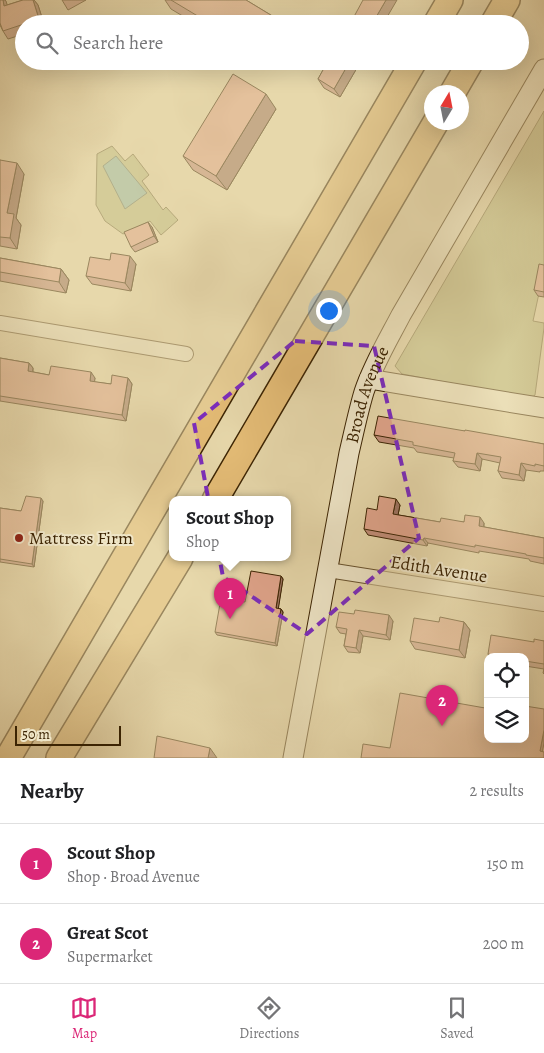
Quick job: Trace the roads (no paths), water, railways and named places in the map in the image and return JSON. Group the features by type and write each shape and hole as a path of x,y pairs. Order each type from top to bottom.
{"highway":[{"path":"441,15 450,0"},
{"path":"498,15 507,0"},
{"path":"8,758 409,70"},
{"path":"457,85 466,70"},
{"path":"217,496 431,130"},
{"path":"59,758 178,561"}],"main road":[{"name":"Broad Avenue","path":"293,758 349,453 358,411 369,379 401,315 544,69"},
{"path":"369,379 544,408"}],"street":[{"path":"0,324 186,354"},
{"name":"Edith Avenue","path":"328,570 544,604"}],"place":[{"name":"Mattress Firm","path":"19,538"},
{"name":"Scout Shop","path":"230,619"},
{"name":"Great Scot","path":"442,726"}]}
